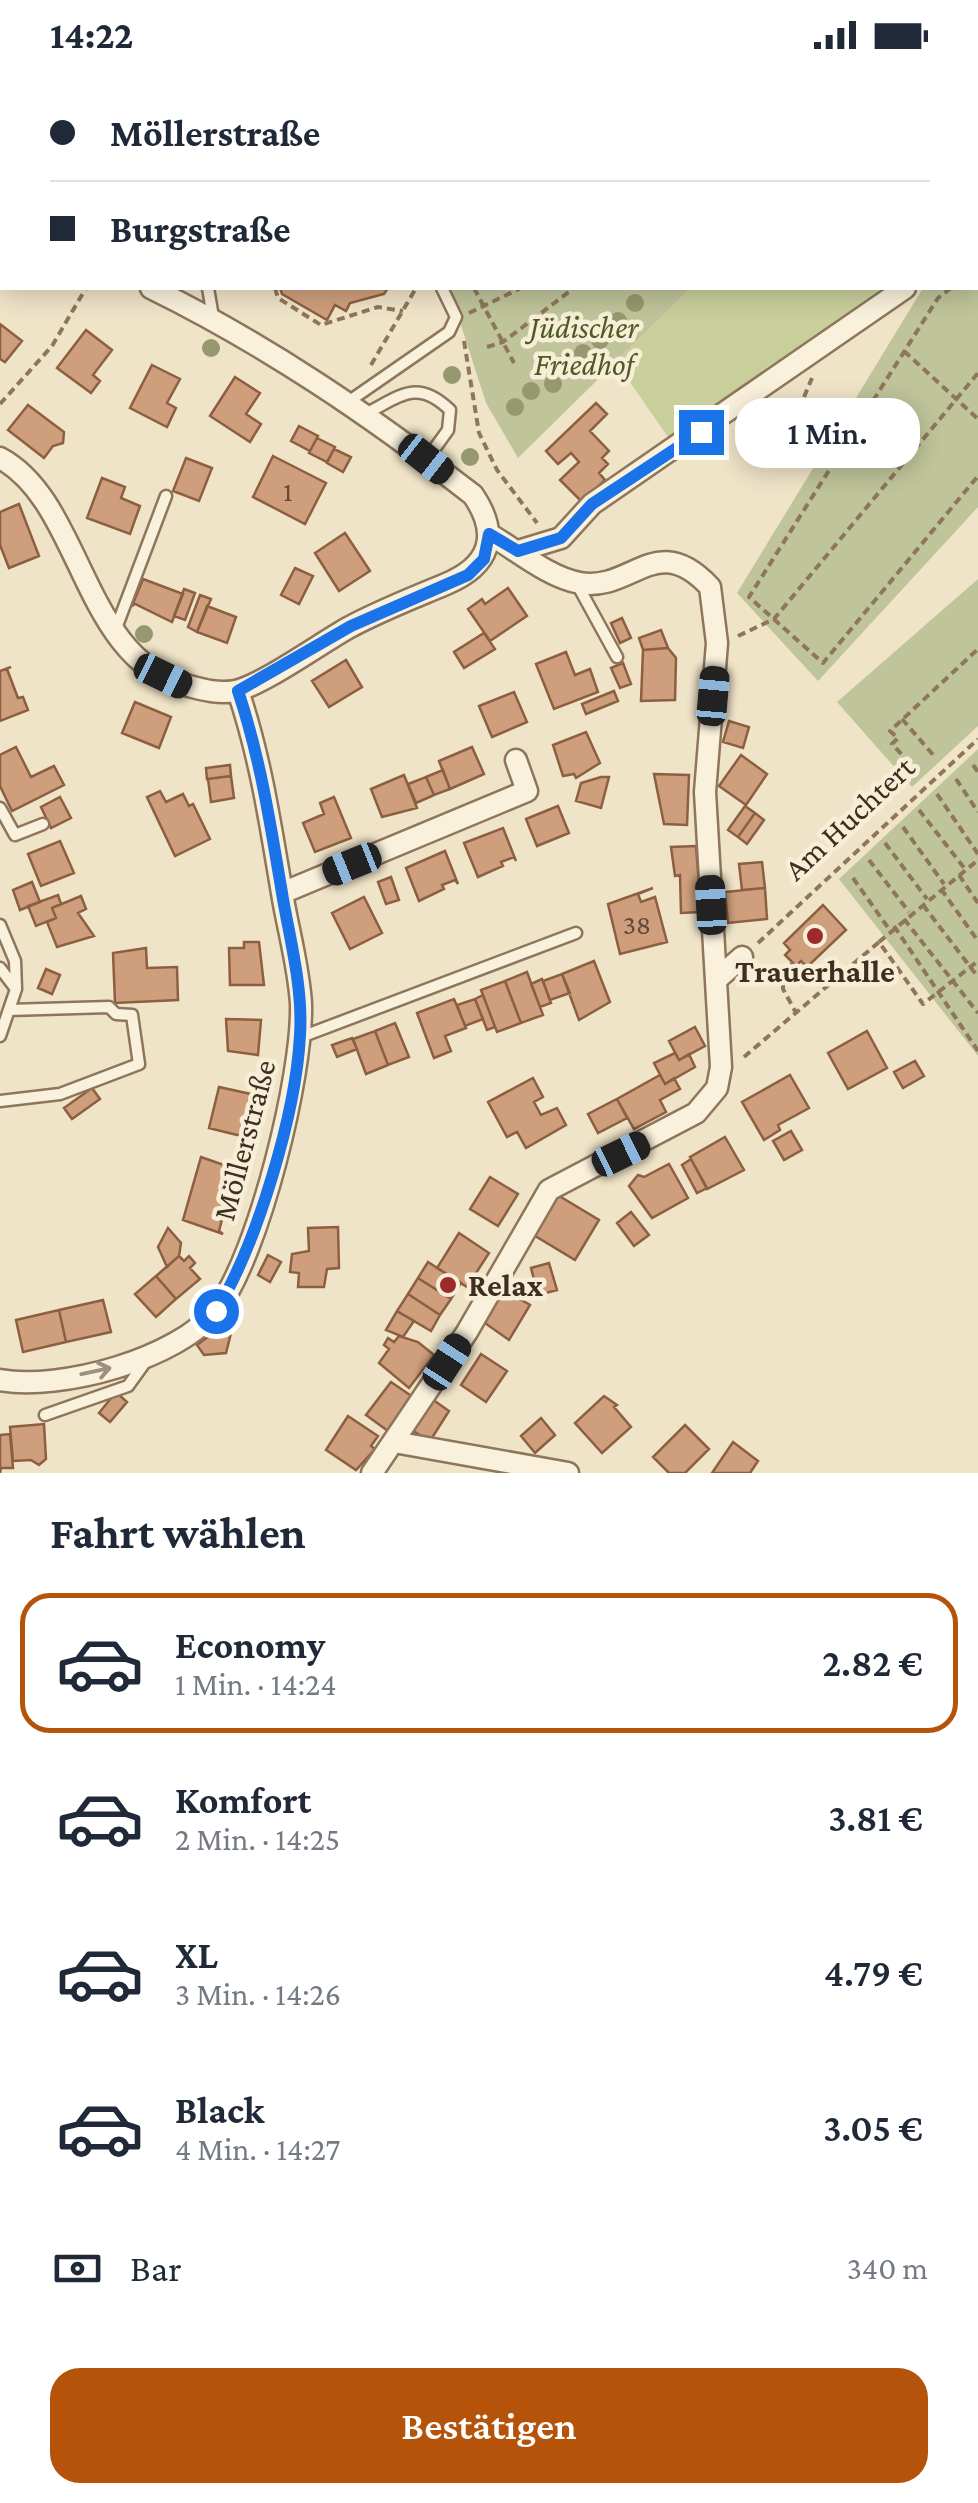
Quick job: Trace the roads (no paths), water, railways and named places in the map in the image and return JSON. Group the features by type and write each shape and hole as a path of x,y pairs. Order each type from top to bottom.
{"street":[{"path":"0,458 16,467 49,512 114,632 144,667 182,685 214,692 238,691 351,626 468,575 484,559 489,534 484,510 473,495 357,408 214,318 155,290"},
{"path":"518,551 545,546 561,538 592,504 902,290"},
{"path":"372,1473 467,1332 535,1207 549,1190 696,1113 717,1088 721,1067 704,792 717,644 710,586 680,563 647,564 602,582 577,583 489,534"},
{"name":"Möllerstraße","path":"0,1380 47,1381 152,1354 191,1334 216,1311 235,1279 279,1143 300,1038 300,1000 258,752 238,691"},
{"path":"282,892 528,790 516,760"},
{"path":"716,980 742,957"},
{"path":"394,1442 526,1470 568,1473"}],"lane":[{"path":"208,290 214,318"},
{"path":"357,408 449,332 456,317 443,290"},
{"path":"357,408 411,390 433,394 450,410 448,430 426,459"},
{"path":"114,632 166,496"},
{"path":"577,583 617,658"},
{"path":"0,808 15,835 42,824"},
{"path":"0,924 16,961 16,989 0,1036"},
{"path":"300,1038 576,933"},
{"path":"0,968 16,989"},
{"path":"0,1101 60,1094 139,1064 132,1015 116,1014 109,1007 9,1010"},
{"path":"45,1415 128,1386 152,1354"}],"place":[{"name":"Trauerhalle","path":"815,936"},
{"name":"Relax","path":"448,1285"}],"park label":[{"name":"Jüdischer Friedhof","path":"584,346"}]}
